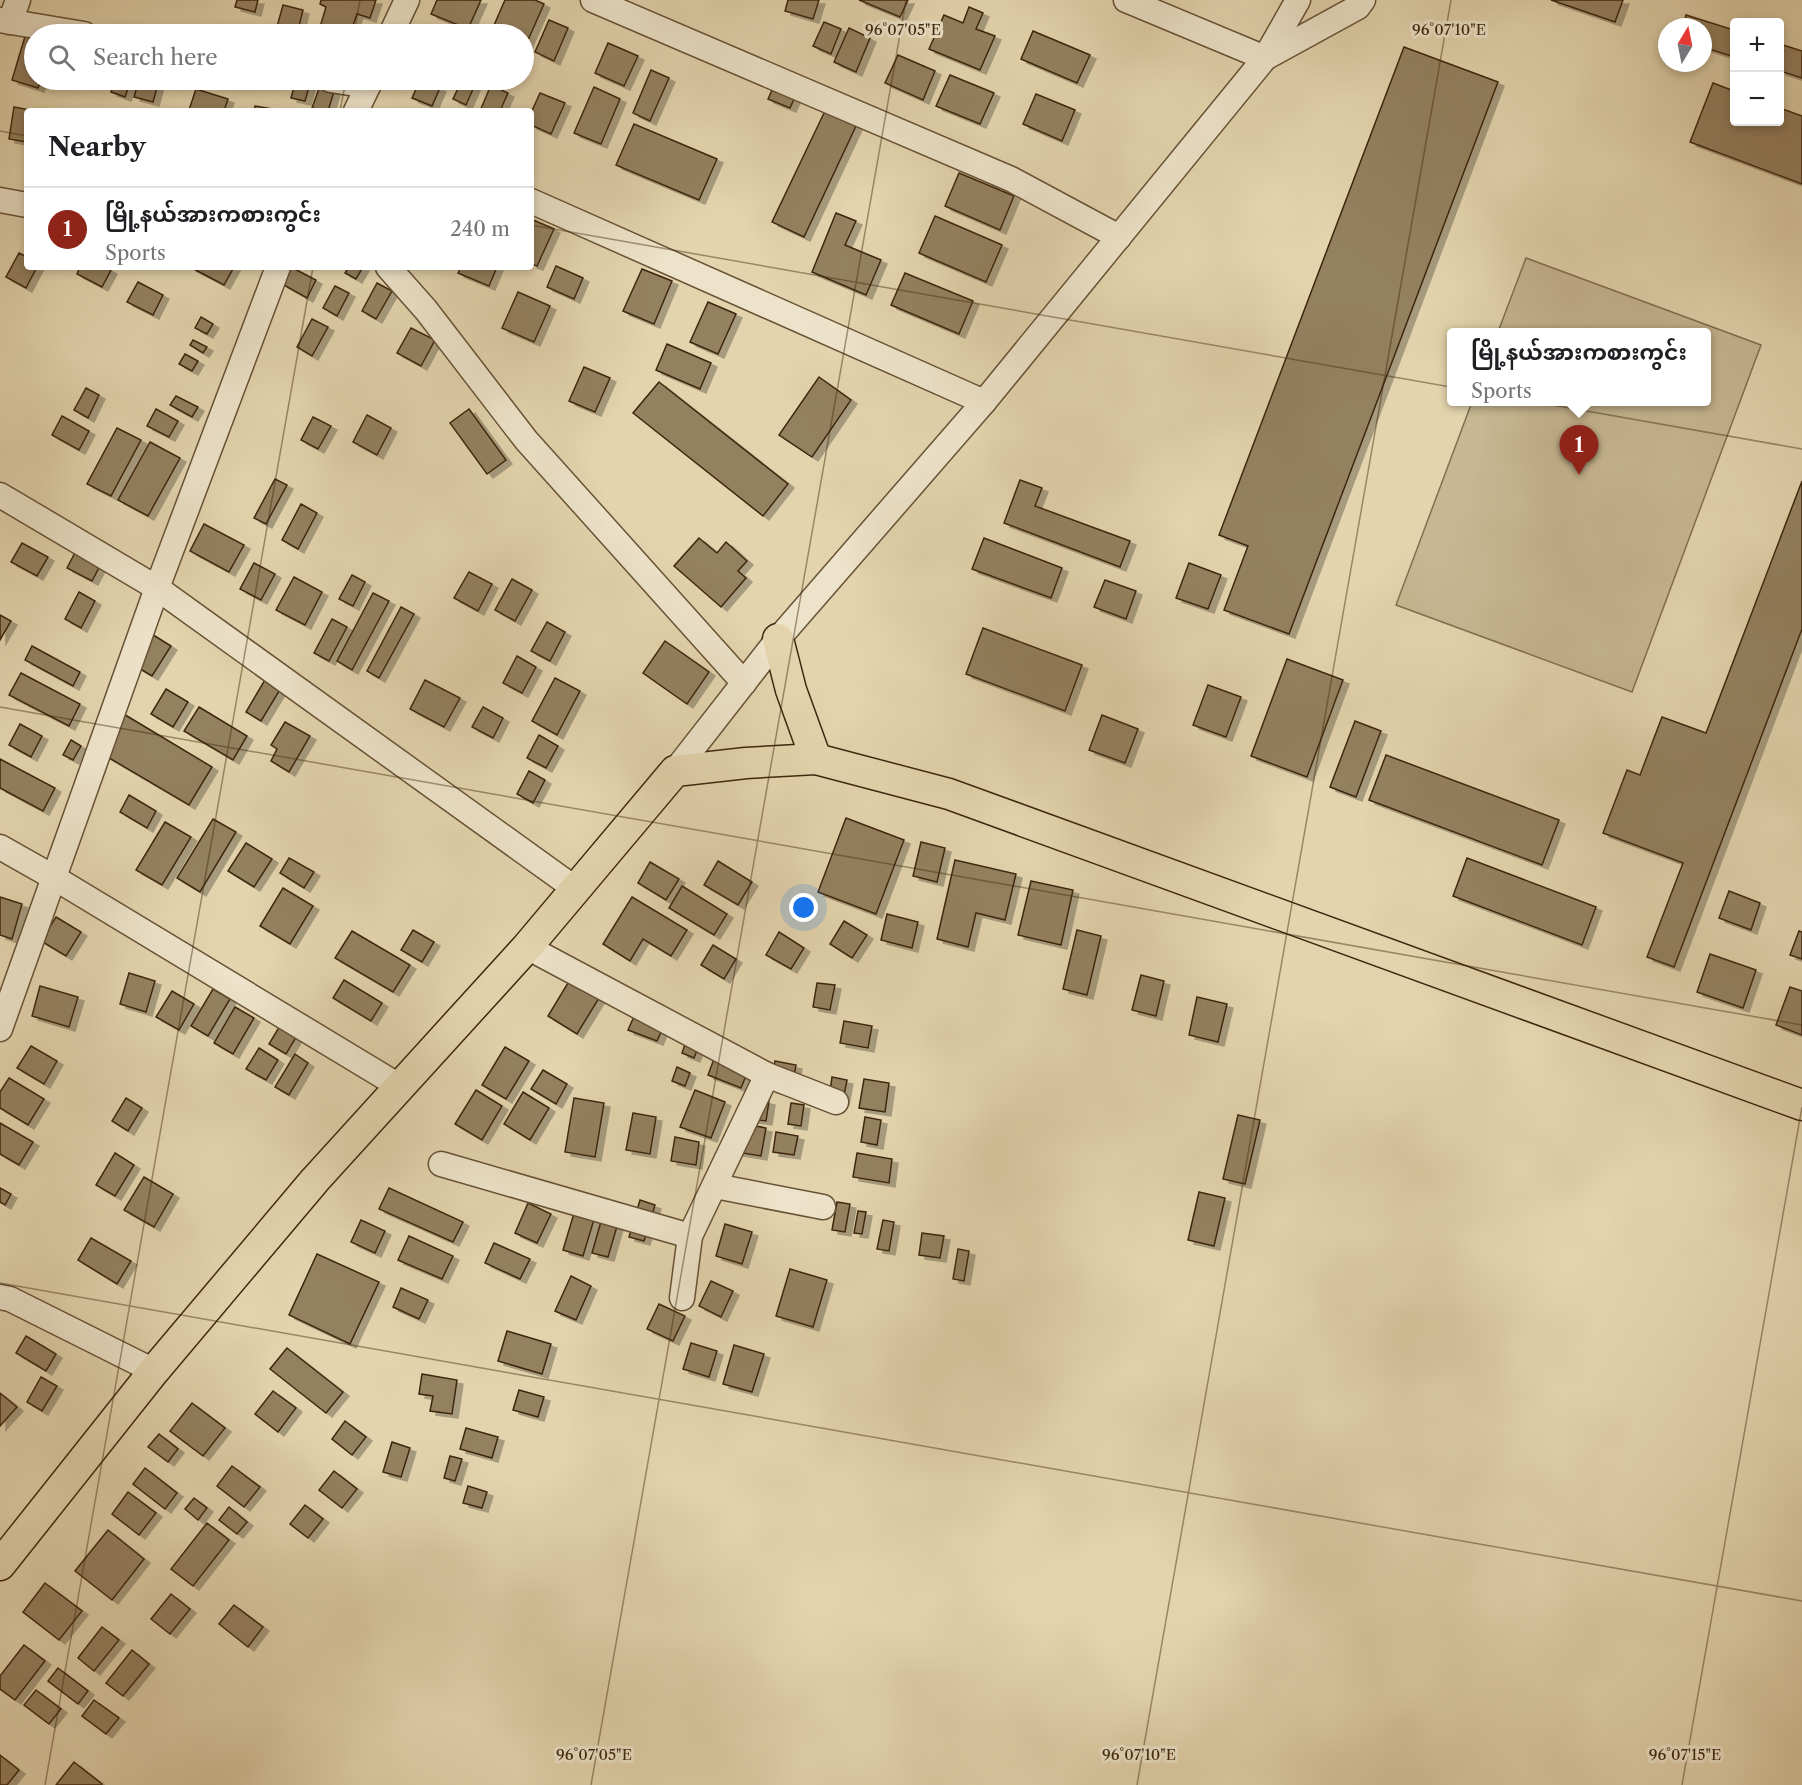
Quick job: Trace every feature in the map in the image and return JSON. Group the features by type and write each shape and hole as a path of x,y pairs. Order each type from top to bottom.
{"main road":[{"path":"778,639 790,690 816,759"},
{"path":"0,1565 154,1371 315,1180 527,947 675,771 746,763 816,759 949,794 1802,1105"}],"street":[{"path":"396,24 407,0"},
{"path":"593,0 1011,179 1119,237"},
{"path":"1126,0 1265,58"},
{"path":"675,771 778,639 984,402 1265,58 1298,0"},
{"path":"1265,58 1358,7 1363,0"},
{"path":"9,14 46,24"},
{"path":"357,108 366,90"},
{"path":"0,200 24,204"},
{"path":"534,202 984,402"},
{"path":"0,1029 157,588 277,270"},
{"path":"391,270 426,310 526,440 744,683"},
{"path":"0,495 157,588 577,890"},
{"path":"0,847 399,1086"},
{"path":"527,947 767,1075 836,1102"},
{"path":"682,1298 690,1236 767,1075"},
{"path":"441,1164 690,1236"},
{"path":"715,1186 824,1207"},
{"path":"0,1297 10,1299 154,1371"}],"shaded area":[{"path":"1526,258 1761,345 1632,692 1396,605 1471,406 1711,406 1711,328 1500,328"}],"building":[{"path":"237,0 258,0 255,12 235,7"},
{"path":"321,0 376,0 370,18 357,14 354,24 321,24 326,7 320,4"},
{"path":"437,0 481,0 470,24 456,24 431,14"},
{"path":"505,0 535,0 544,4 534,27 534,24 494,24"},
{"path":"788,0 819,0 813,19 785,11"},
{"path":"859,0 908,0 900,17"},
{"path":"1551,0 1623,0 1615,22"},
{"path":"283,5 303,10 300,24 278,24"},
{"path":"969,7 983,13 976,29 995,36 980,70 929,49 944,15 963,23"},
{"path":"549,20 568,28 554,61 535,52"},
{"path":"824,22 841,29 831,54 813,46"},
{"path":"1712,23 1730,29 1730,56 1712,50"},
{"path":"849,28 870,38 856,72 834,62"},
{"path":"1033,31 1090,55 1077,83 1021,59"},
{"path":"24,40 24,84 12,80"},
{"path":"608,43 638,56 624,86 595,73"},
{"path":"1784,45 1802,51 1802,78 1784,72"},
{"path":"1404,47 1498,82 1289,634 1224,610 1248,546 1219,535"},
{"path":"898,55 935,71 923,100 885,83"},
{"path":"651,70 669,78 650,121 633,113"},
{"path":"950,75 994,93 980,124 936,106"},
{"path":"776,81 798,90 790,108 768,99"},
{"path":"1713,83 1730,89 1730,126 1784,126 1784,109 1802,116 1802,184 1690,142"},
{"path":"594,87 620,99 601,144 574,133"},
{"path":"112,90 127,90 125,97 111,92"},
{"path":"136,90 156,90 153,102 134,97"},
{"path":"196,90 228,99 225,108 190,108"},
{"path":"293,90 308,90 305,101 291,98"},
{"path":"318,90 335,90 329,108 312,108"},
{"path":"416,90 439,90 432,106 412,98"},
{"path":"457,90 473,90 466,105 453,99"},
{"path":"489,90 502,90 508,93 501,108 481,108"},
{"path":"540,93 565,103 551,134 534,126 533,108"},
{"path":"1036,94 1075,110 1062,141 1023,124"},
{"path":"14,107 24,109 24,142 9,139"},
{"path":"825,111 856,126 804,237 772,222"},
{"path":"634,124 717,159 699,200 616,165"},
{"path":"959,173 1014,196 1000,230 945,206"},
{"path":"836,213 856,221 845,245 881,260 866,295 812,272"},
{"path":"935,216 1002,245 986,282 919,253"},
{"path":"534,220 554,229 537,266 534,265"},
{"path":"19,253 24,256 24,270 35,270 26,288 6,277"},
{"path":"556,266 583,278 574,299 547,287"},
{"path":"642,269 672,281 654,324 623,311"},
{"path":"79,270 111,270 102,287 77,274"},
{"path":"196,270 232,270 224,285"},
{"path":"289,270 297,270 316,280 307,298 282,284"},
{"path":"347,270 361,270 356,279 345,273"},
{"path":"460,270 496,270 489,286 458,273"},
{"path":"905,273 973,301 959,334 891,305"},
{"path":"138,282 163,295 153,315 127,302"},
{"path":"377,283 392,291 376,319 362,311"},
{"path":"335,286 349,293 337,316 323,308"},
{"path":"518,292 550,306 534,342 502,328"},
{"path":"708,302 736,314 718,354 690,342"},
{"path":"201,317 213,324 207,334 195,328"},
{"path":"312,319 328,327 312,356 297,347"},
{"path":"411,328 435,340 421,366 397,353"},
{"path":"193,340 207,347 203,353 190,345"},
{"path":"667,344 711,363 700,389 656,370"},
{"path":"185,354 198,361 192,371 179,364"},
{"path":"584,367 610,378 595,412 569,401"},
{"path":"819,377 851,400 812,457 779,435"},
{"path":"659,382 788,484 763,516 633,413"},
{"path":"86,388 99,395 88,418 74,410"},
{"path":"176,396 198,407 192,417 170,405"},
{"path":"156,409 178,421 169,437 147,426"},
{"path":"469,409 506,460 487,474 450,423"},
{"path":"367,415 391,428 377,455 353,442"},
{"path":"62,416 89,431 79,450 52,435"},
{"path":"313,417 331,426 318,449 301,440"},
{"path":"117,428 141,440 111,496 87,484"},
{"path":"150,442 180,458 148,516 118,500"},
{"path":"275,479 287,485 266,524 254,518"},
{"path":"1020,480 1042,488 1035,506 1130,541 1120,567 1004,523"},
{"path":"1802,481 1802,629 1674,967 1647,957 1683,863 1603,833 1627,770 1640,775 1662,717 1706,733"},
{"path":"301,504 317,513 298,549 282,540"},
{"path":"204,524 244,545 229,572 190,551"},
{"path":"699,538 717,553 726,542 747,561 738,571 746,578 721,607 674,566"},
{"path":"984,538 1062,568 1051,598 972,569"},
{"path":"22,543 48,557 37,576 11,562"},
{"path":"77,549 102,562 92,581 67,568"},
{"path":"254,563 275,574 261,600 240,589"},
{"path":"1189,563 1221,575 1208,609 1176,598"},
{"path":"469,572 492,584 478,611 454,598"},
{"path":"352,575 365,582 353,606 339,599"},
{"path":"294,577 322,592 305,625 276,610"},
{"path":"512,579 532,590 515,621 495,610"},
{"path":"1105,580 1136,591 1126,619 1094,607"},
{"path":"79,592 95,601 81,628 65,619"},
{"path":"373,593 389,601 352,670 337,661"},
{"path":"401,607 414,614 379,678 367,671"},
{"path":"0,615 11,621 0,640"},
{"path":"332,619 347,627 329,661 314,653"},
{"path":"547,622 565,632 550,661 531,651"},
{"path":"983,628 1082,665 1065,711 966,674"},
{"path":"150,633 171,646 152,676 132,664"},
{"path":"665,641 709,672 687,704 643,673"},
{"path":"32,646 80,672 73,686 25,660"},
{"path":"517,656 536,667 522,693 503,683"},
{"path":"1287,659 1343,680 1307,777 1251,756"},
{"path":"21,673 80,704 69,726 9,695"},
{"path":"266,678 281,688 261,721 246,712"},
{"path":"555,678 580,691 557,735 532,721"},
{"path":"425,680 460,698 444,727 410,709"},
{"path":"1208,685 1241,697 1226,737 1193,725"},
{"path":"166,689 188,702 173,727 151,714"},
{"path":"199,707 247,736 233,760 184,731"},
{"path":"483,707 503,718 493,738 472,727"},
{"path":"122,713 212,767 189,805 99,752"},
{"path":"1102,715 1138,729 1125,763 1089,750"},
{"path":"1355,721 1381,731 1356,797 1330,787"},
{"path":"285,722 310,736 289,772 271,761 277,749 271,745"},
{"path":"20,724 42,736 31,757 9,745"},
{"path":"539,735 558,746 546,768 527,758"},
{"path":"71,740 81,746 73,760 63,755"},
{"path":"1386,755 1559,820 1542,865 1369,800"},
{"path":"0,759 55,788 43,811 0,788"},
{"path":"529,771 545,780 533,803 517,794"},
{"path":"129,795 156,811 147,828 120,812"},
{"path":"846,818 904,840 876,914 818,892"},
{"path":"213,819 236,832 200,892 177,878"},
{"path":"165,822 191,837 162,885 136,870"},
{"path":"921,842 945,848 937,882 913,876"},
{"path":"246,843 272,859 254,887 228,871"},
{"path":"289,858 314,872 304,888 280,873"},
{"path":"1467,858 1596,907 1582,945 1453,896"},
{"path":"955,860 1016,874 1005,920 976,913 968,947 937,939"},
{"path":"718,861 752,882 738,905 704,885"},
{"path":"650,862 679,879 666,900 638,883"},
{"path":"1031,881 1073,890 1061,945 1018,935"},
{"path":"682,886 727,914 714,935 669,908"},
{"path":"283,888 313,906 290,944 260,926"},
{"path":"1729,891 1760,903 1751,930 1719,918"},
{"path":"0,897 22,904 12,939 0,935"},
{"path":"632,897 687,930 671,956 643,939 630,961 603,944"},
{"path":"887,914 918,922 912,948 881,940"},
{"path":"56,917 81,932 66,956 41,941"},
{"path":"844,921 867,935 852,958 830,944"},
{"path":"413,930 434,942 422,962 401,950"},
{"path":"1077,930 1101,936 1087,995 1063,989"},
{"path":"352,931 410,965 393,992 335,958"},
{"path":"1799,931 1802,932 1802,959 1790,955"},
{"path":"779,932 804,948 791,969 766,955"},
{"path":"713,945 736,959 724,979 701,965"},
{"path":"1710,954 1756,970 1743,1008 1697,992"},
{"path":"577,968 607,985 577,1034 548,1016"},
{"path":"129,973 155,981 146,1012 120,1004"},
{"path":"1141,975 1164,981 1156,1016 1132,1010"},
{"path":"344,980 382,1003 371,1021 333,998"},
{"path":"817,983 835,985 830,1010 813,1007"},
{"path":"40,986 78,997 69,1027 32,1016"},
{"path":"1790,987 1802,991 1802,1035 1776,1025"},
{"path":"213,989 230,999 208,1036 191,1026"},
{"path":"172,991 194,1004 179,1030 156,1017"},
{"path":"1197,997 1227,1004 1218,1042 1189,1035"},
{"path":"235,1007 254,1018 233,1054 214,1043"},
{"path":"636,1012 665,1023 657,1041 628,1030"},
{"path":"844,1021 872,1026 868,1048 840,1043"},
{"path":"281,1024 298,1034 286,1054 269,1044"},
{"path":"689,1033 702,1038 694,1058 682,1053"},
{"path":"31,1046 57,1061 44,1084 17,1068"},
{"path":"505,1047 529,1061 506,1099 482,1085"},
{"path":"259,1048 278,1060 266,1080 246,1069"},
{"path":"718,1048 752,1061 741,1088 708,1075"},
{"path":"295,1054 308,1063 289,1095 275,1087"},
{"path":"775,1061 796,1065 791,1093 770,1089"},
{"path":"677,1067 690,1073 685,1086 672,1081"},
{"path":"543,1070 567,1084 556,1104 531,1089"},
{"path":"832,1077 847,1080 843,1101 829,1099"},
{"path":"9,1078 44,1099 28,1125 0,1108 0,1092"},
{"path":"864,1079 889,1083 885,1112 859,1108"},
{"path":"476,1090 502,1106 482,1140 455,1124"},
{"path":"695,1090 725,1102 711,1138 680,1127"},
{"path":"523,1092 549,1108 530,1140 504,1124"},
{"path":"750,1097 769,1101 766,1121 747,1118"},
{"path":"126,1098 142,1108 128,1131 112,1121"},
{"path":"574,1098 604,1103 595,1157 565,1152"},
{"path":"791,1103 804,1105 801,1126 788,1124"},
{"path":"633,1113 656,1117 650,1154 626,1150"},
{"path":"1238,1115 1260,1120 1245,1184 1223,1179"},
{"path":"865,1117 881,1120 877,1145 861,1142"},
{"path":"0,1123 33,1142 19,1165 0,1154"},
{"path":"740,1123 766,1128 761,1156 736,1152"},
{"path":"776,1132 798,1136 794,1155 773,1152"},
{"path":"675,1137 699,1142 696,1165 671,1161"},
{"path":"115,1153 134,1165 115,1196 96,1185"},
{"path":"857,1153 892,1159 889,1183 853,1177"},
{"path":"144,1177 173,1194 154,1227 124,1210"},
{"path":"0,1188 11,1194 5,1205 0,1202"},
{"path":"389,1188 463,1222 453,1242 379,1209"},
{"path":"1199,1192 1225,1198 1214,1246 1188,1240"},
{"path":"640,1200 655,1205 644,1241 629,1237"},
{"path":"837,1202 850,1204 845,1232 832,1230"},
{"path":"528,1203 551,1214 537,1243 515,1233"},
{"path":"575,1210 595,1216 583,1256 563,1250"},
{"path":"604,1211 620,1216 608,1257 592,1253"},
{"path":"858,1211 866,1212 862,1234 854,1233"},
{"path":"361,1220 385,1231 375,1253 351,1242"},
{"path":"883,1220 894,1222 889,1251 877,1249"},
{"path":"725,1224 752,1232 742,1264 716,1256"},
{"path":"922,1233 944,1236 940,1258 919,1255"},
{"path":"409,1236 453,1256 442,1279 398,1260"},
{"path":"91,1238 131,1261 117,1284 78,1260"},
{"path":"494,1243 530,1259 520,1279 485,1263"},
{"path":"958,1249 969,1251 964,1281 953,1279"},
{"path":"317,1254 379,1282 350,1344 289,1315"},
{"path":"790,1269 827,1280 813,1327 776,1316"},
{"path":"571,1276 591,1286 576,1320 555,1311"},
{"path":"711,1281 733,1291 721,1317 699,1306"},
{"path":"401,1288 428,1300 419,1319 393,1307"},
{"path":"659,1304 685,1316 673,1341 647,1329"},
{"path":"507,1331 551,1344 542,1374 498,1361"},
{"path":"26,1336 56,1354 46,1371 16,1353"},
{"path":"691,1343 717,1351 709,1377 683,1369"},
{"path":"734,1345 764,1354 752,1392 723,1384"},
{"path":"287,1348 343,1392 326,1413 270,1369"},
{"path":"422,1374 457,1380 452,1414 430,1411 433,1396 419,1394"},
{"path":"41,1377 57,1386 42,1411 27,1402"},
{"path":"519,1390 544,1397 538,1417 513,1410"},
{"path":"273,1391 296,1408 278,1432 255,1414"},
{"path":"0,1393 17,1407 0,1426"},
{"path":"192,1403 225,1428 203,1456 170,1431"},
{"path":"345,1421 366,1437 352,1455 332,1439"},
{"path":"466,1428 498,1437 492,1458 460,1449"},
{"path":"159,1434 178,1449 168,1462 148,1447"},
{"path":"392,1442 410,1448 401,1477 383,1472"},
{"path":"450,1456 462,1459 455,1481 444,1478"},
{"path":"232,1466 260,1487 244,1507 217,1486"},
{"path":"145,1468 177,1493 165,1509 133,1484"},
{"path":"334,1471 357,1489 342,1508 319,1490"},
{"path":"468,1486 487,1492 482,1508 463,1503"},
{"path":"128,1492 156,1513 139,1535 112,1514"},
{"path":"194,1498 207,1508 198,1520 185,1509"},
{"path":"305,1505 323,1519 308,1538 290,1524"},
{"path":"229,1507 247,1522 237,1534 219,1520"},
{"path":"207,1523 229,1540 193,1586 171,1569"},
{"path":"108,1530 144,1559 112,1600 75,1571"},
{"path":"45,1583 82,1611 59,1640 23,1612"},
{"path":"171,1594 190,1609 170,1634 151,1619"},
{"path":"234,1605 263,1627 248,1647 219,1624"},
{"path":"102,1627 119,1640 94,1671 78,1658"},
{"path":"24,1645 45,1661 15,1700 0,1689 0,1676"},
{"path":"132,1650 149,1664 123,1696 106,1683"},
{"path":"58,1668 88,1691 78,1704 48,1681"},
{"path":"36,1690 61,1709 49,1724 24,1705"},
{"path":"94,1700 119,1718 106,1734 82,1716"},
{"path":"0,1755 19,1770 7,1785 0,1785"},
{"path":"74,1762 102,1784 56,1785"}],"place":[{"name":"မြို့နယ်အားကစားကွင်း","path":"1579,475"}]}
